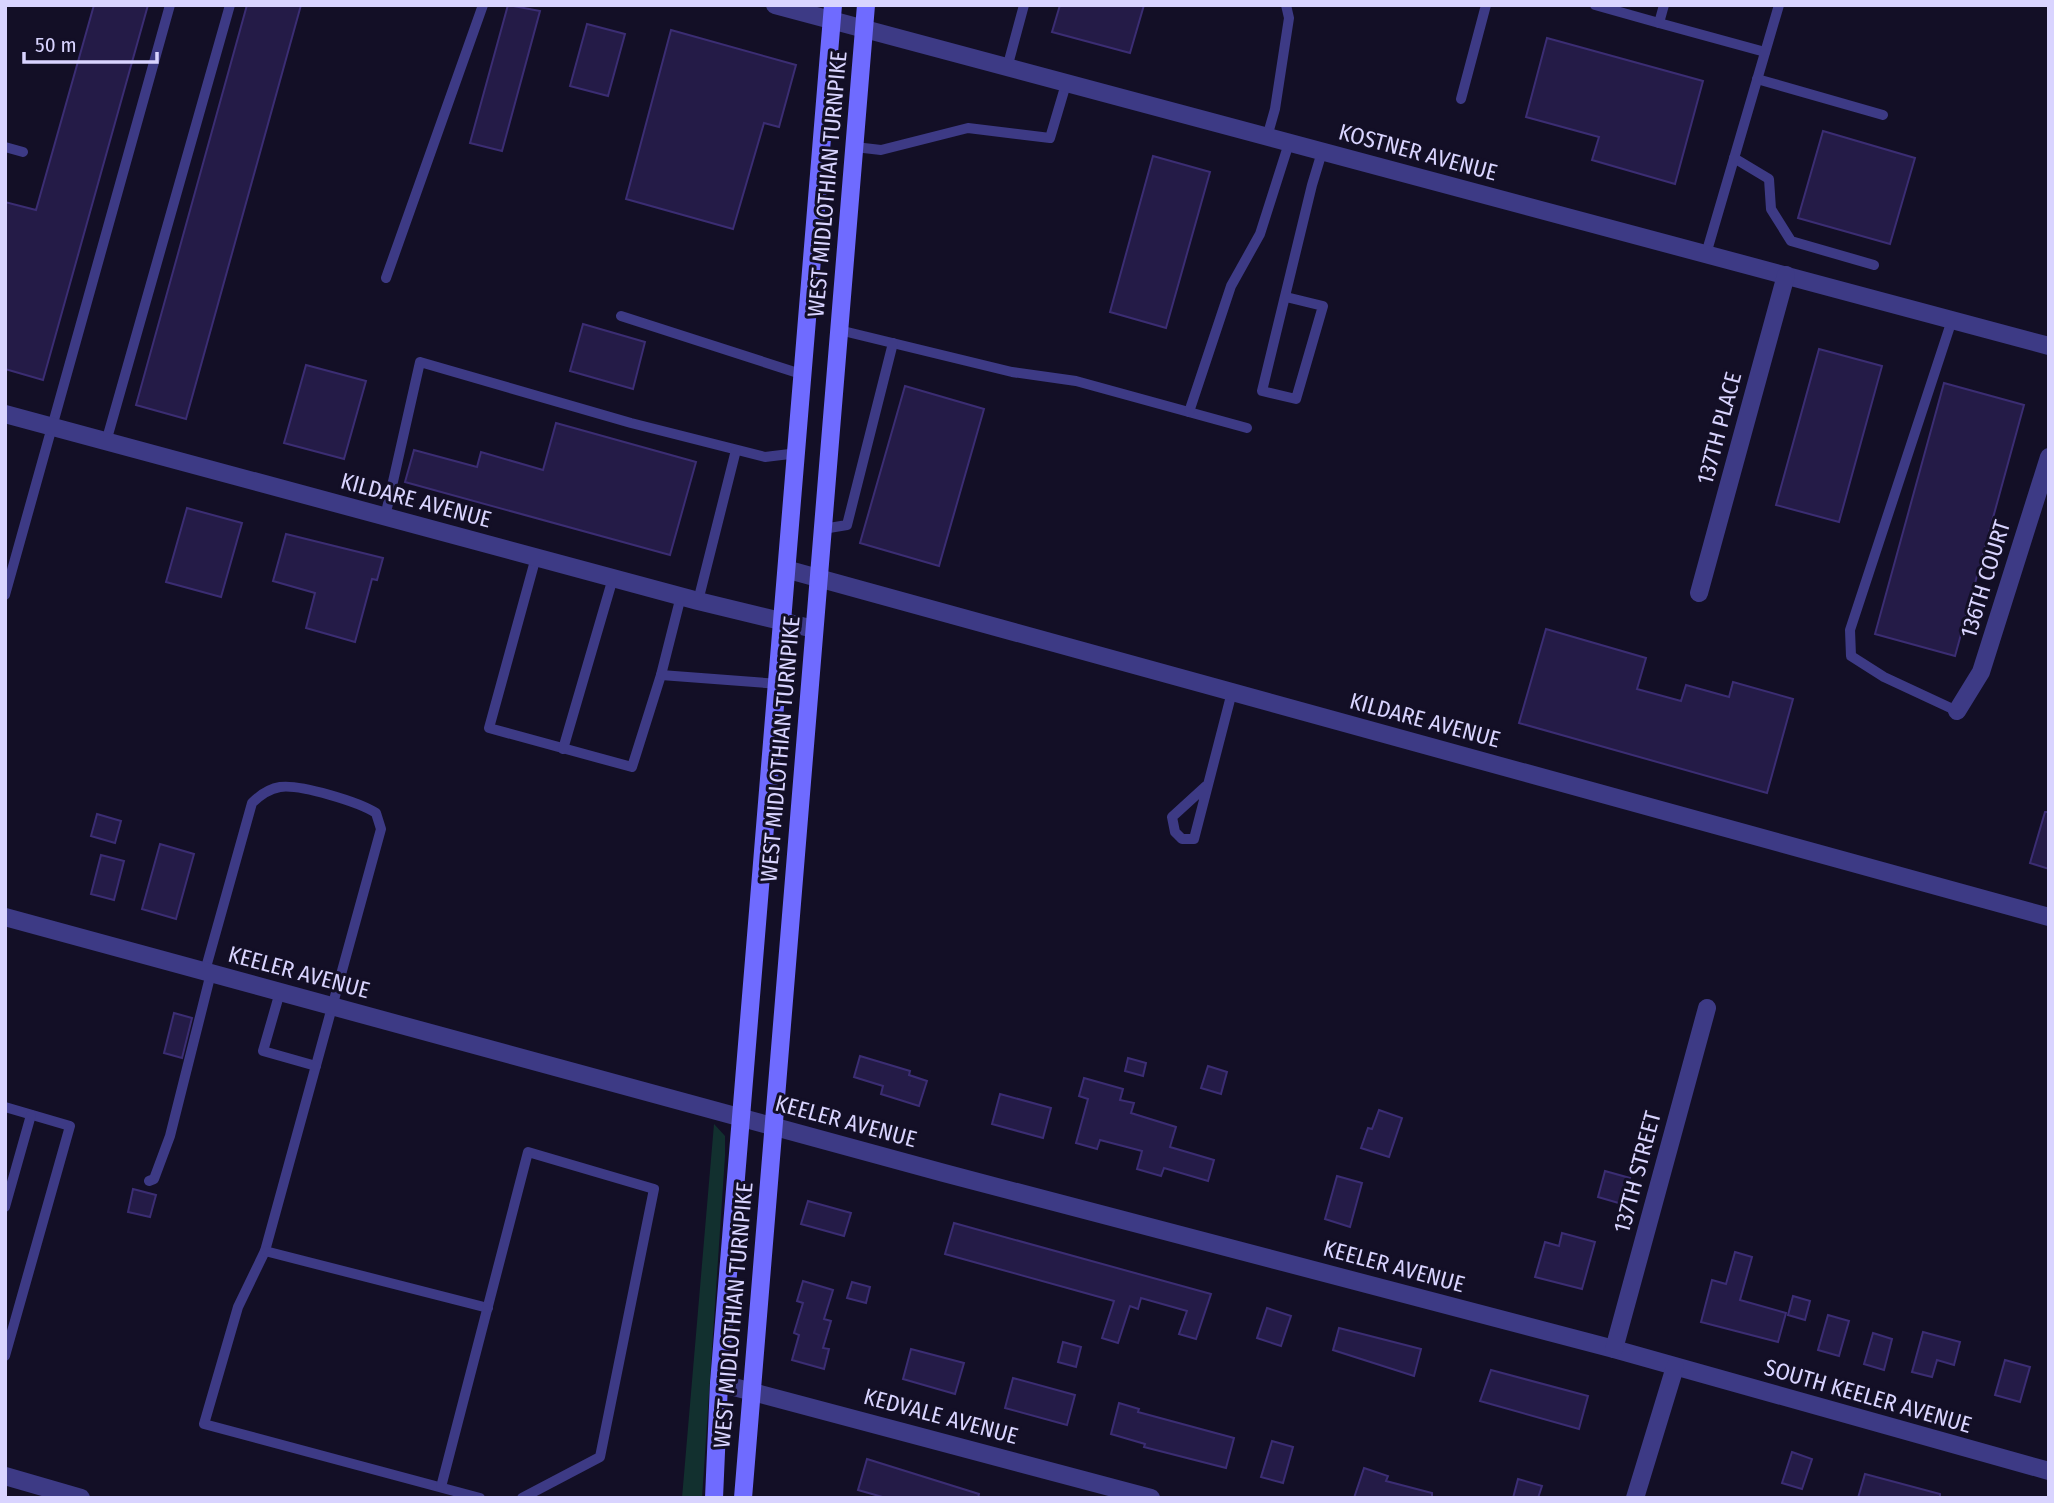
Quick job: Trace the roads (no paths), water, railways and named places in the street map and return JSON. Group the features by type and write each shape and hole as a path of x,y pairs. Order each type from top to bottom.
{"main road":[{"name":"WEST MIDLOTHIAN TURNPIKE","path":"743,1498 866,5"},
{"name":"WEST MIDLOTHIAN TURNPIKE","path":"714,1498 719,1382 789,570 833,13"}],"street":[{"name":"KOSTNER AVENUE","path":"775,5 833,13 864,30 2049,346"},
{"name":"137TH PLACE","path":"1699,593 1786,275"},
{"name":"KILDARE AVENUE","path":"5,414 690,599 814,629"},
{"name":"136TH COURT","path":"1957,711 1981,672 2049,457"},
{"name":"KILDARE AVENUE","path":"789,570 2049,916"},
{"name":"KEELER AVENUE","path":"5,917 1675,1367"},
{"name":"137TH STREET","path":"1614,1349 1707,1008"},
{"name":"SOUTH KEELER AVENUE","path":"1675,1367 2049,1471"},
{"path":"1635,1498 1675,1367"},
{"name":"KEDVALE AVENUE","path":"719,1382 1107,1492 1151,1498"},
{"path":"5,1476 81,1498"}],"lane":[{"path":"5,595 170,5"},
{"path":"106,442 230,5"},
{"path":"386,278 483,5"},
{"path":"1007,68 1024,5"},
{"path":"1267,138 1275,109 1290,18 1286,5"},
{"path":"1461,99 1486,5"},
{"path":"1595,5 1765,52"},
{"path":"1659,23 1664,5"},
{"path":"1706,254 1779,5"},
{"path":"1757,79 1882,115"},
{"path":"855,147 881,150 968,128 1050,138 1066,84"},
{"path":"1189,412 1231,286 1260,234 1289,143"},
{"path":"5,147 23,152"},
{"path":"1286,297 1323,306 1296,399 1262,391 1322,152"},
{"path":"1734,158 1769,180 1771,209 1791,241 1874,265"},
{"path":"621,316 804,375"},
{"path":"1952,320 1850,630 1851,656 1884,677 1957,711"},
{"path":"839,330 1012,372 1076,381 1247,428"},
{"path":"823,529 847,525 893,343"},
{"path":"384,517 420,362 765,457 798,453"},
{"path":"536,557 489,728 632,767 661,675 690,599 736,450"},
{"path":"563,749 613,578"},
{"path":"661,675 779,684"},
{"path":"1206,786 1172,817 1175,832 1182,839 1194,839 1232,692"},
{"path":"149,1181 154,1179 170,1136 208,972 252,803 264,792 282,786 359,802 376,813 381,829 265,1251 238,1307 204,1424 480,1498"},
{"path":"280,992 263,1051 316,1066"},
{"path":"5,1107 70,1126 5,1356"},
{"path":"5,1207 31,1115"},
{"path":"441,1487 528,1152 654,1189 600,1457 522,1498"},
{"path":"265,1251 488,1308"}]}
